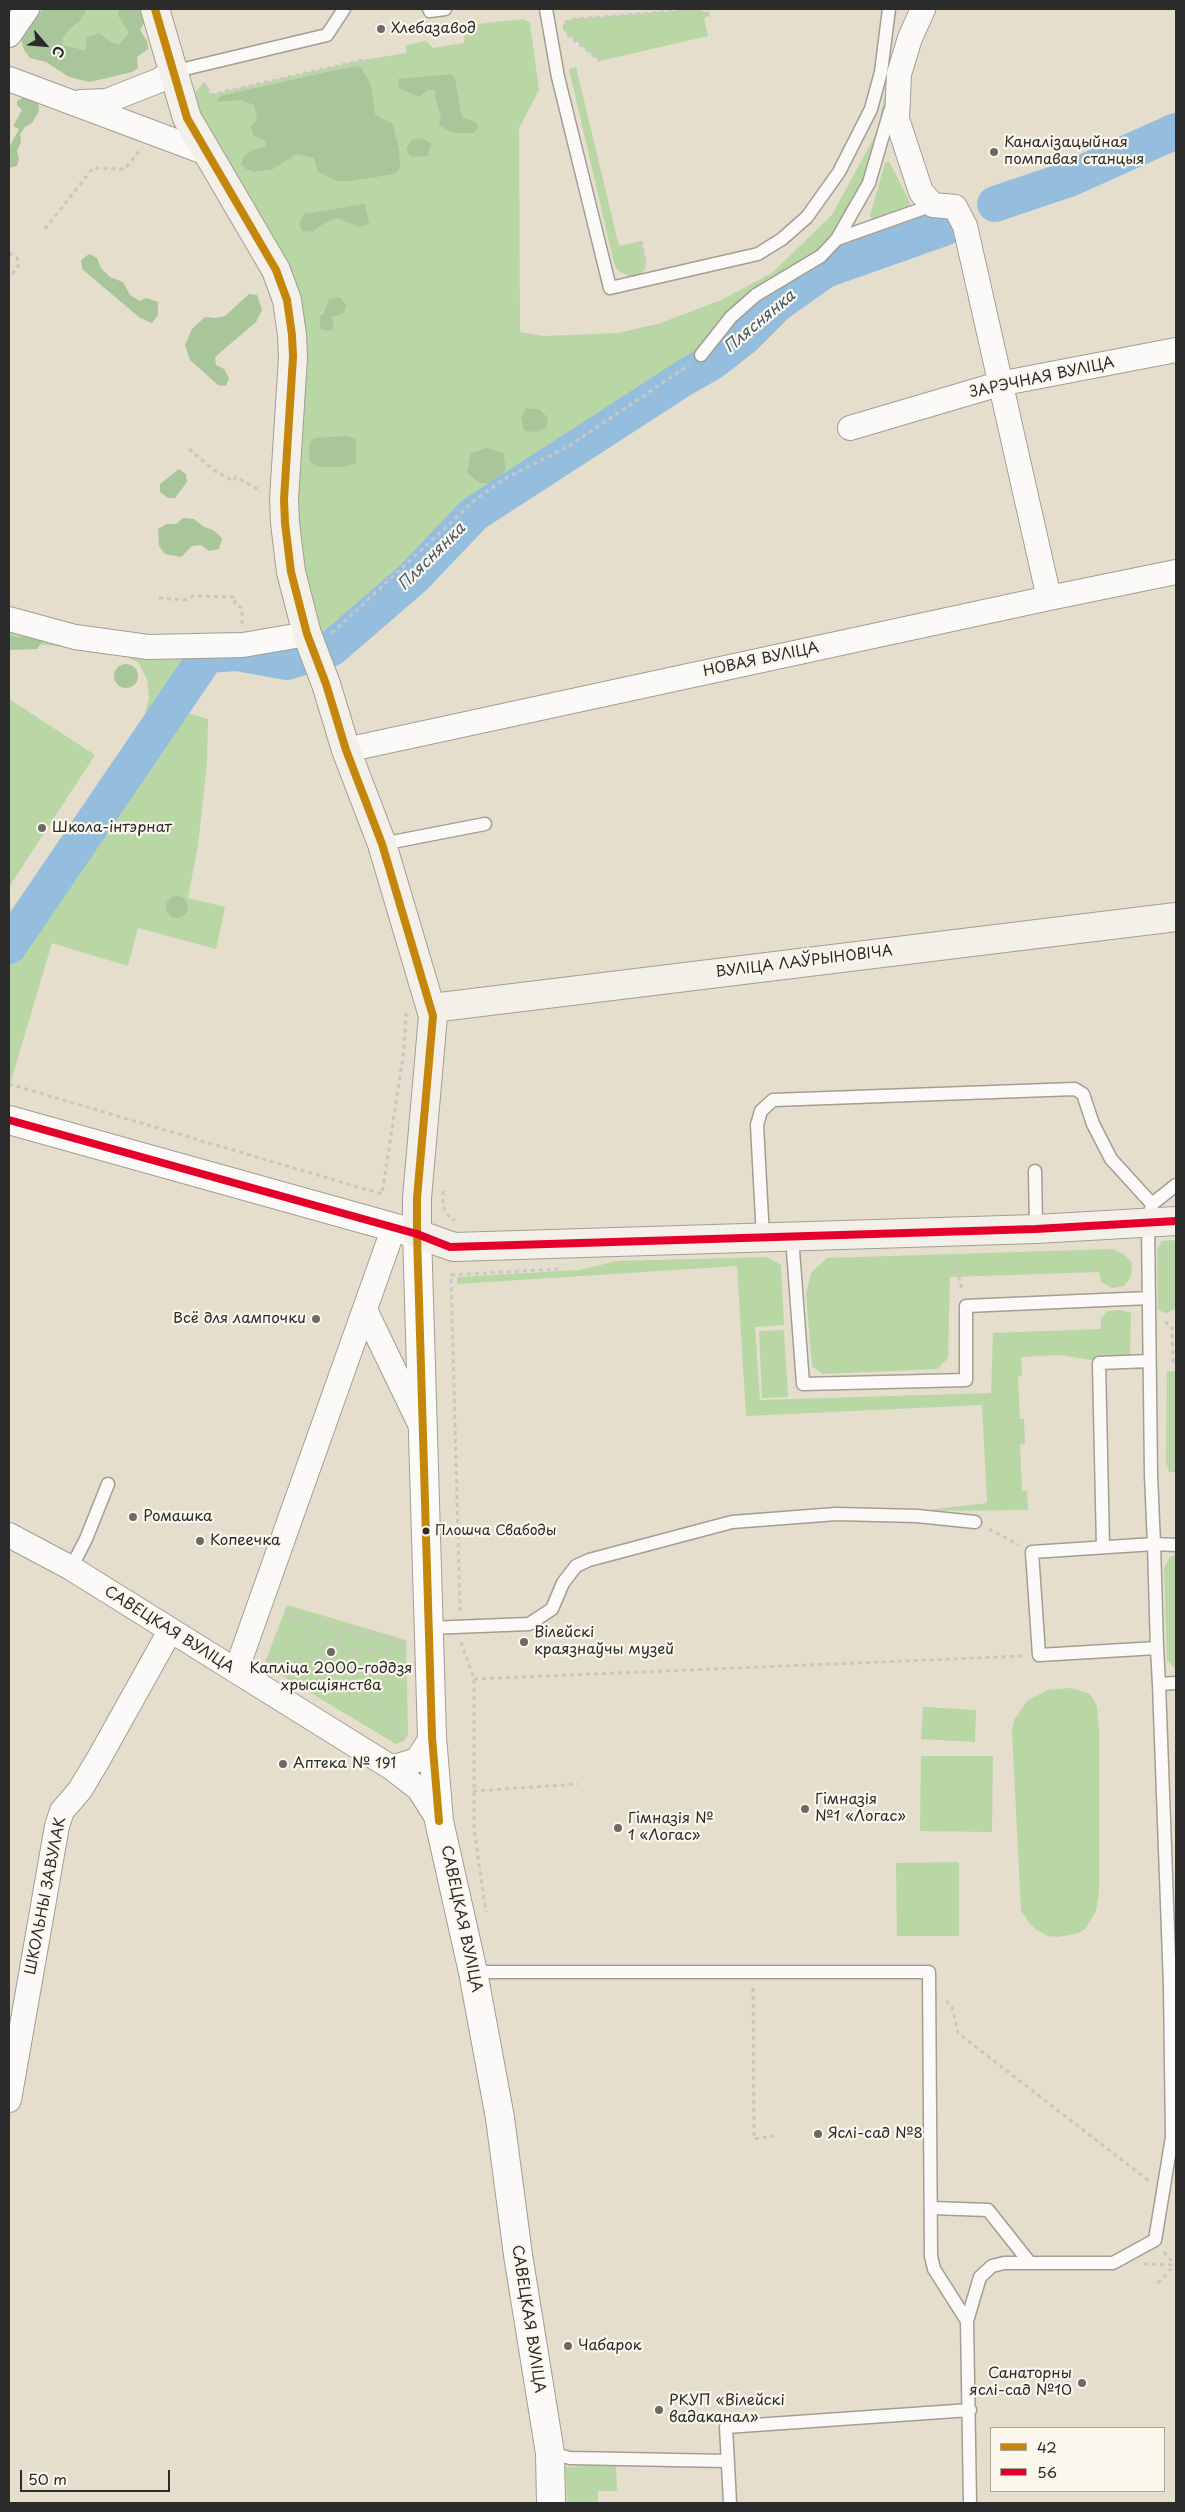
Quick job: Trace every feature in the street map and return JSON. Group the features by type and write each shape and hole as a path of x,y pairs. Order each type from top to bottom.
{"main road":[{"path":"155,9 187,118 276,270 287,300 293,357 285,470 285,523 291,572 315,637 326,684 346,750 382,844 419,1007 433,1024 417,1198 405,1231 450,1247 1036,1228 1150,1213 1176,1221"},
{"name":"ВУЛІЦА ЛАЎРЫНОВІЧА","path":"419,1007 1176,917"}],"street":[{"path":"9,35 27,9"},
{"path":"923,9 910,38 899,74 897,119 921,192 933,205 955,207 965,226 1048,598"},
{"path":"75,102 107,101 160,80 172,72"},
{"path":"9,79 75,102 207,153"},
{"name":"ЗАРЭЧНАЯ ВУЛІЦА","path":"850,428 999,384 1176,350"},
{"name":"НОВАЯ ВУЛІЦА","path":"346,750 1176,572"},
{"path":"9,619 75,637 148,647 242,645 315,637"},
{"path":"9,1120 405,1231"},
{"path":"236,1671 365,1310 405,1231"},
{"path":"405,1231 423,1431 432,1737 440,1821"},
{"path":"365,1310 423,1431"},
{"name":"САВЕЦКАЯ ВУЛІЦА","path":"9,1535 71,1568 392,1768 419,1789 440,1821 473,1972 500,2118 518,2255 550,2453 551,2503"},
{"name":"ШКОЛЬНЫ ЗАВУЛАК","path":"9,2100 57,1826 62,1811 80,1790 98,1760 170,1631"},
{"path":"392,1768 417,1760 432,1737"}],"lane":[{"path":"172,72 327,34 344,9"},
{"path":"429,9 430,11 445,9"},
{"path":"546,9 558,77 610,288 758,254 782,239 807,217 839,172 871,109 881,72 889,9"},
{"path":"701,355 731,317 756,295 821,256 837,239 869,183 886,131 899,74"},
{"path":"837,239 866,231 933,205"},
{"path":"382,844 485,824"},
{"path":"763,1238 757,1125 761,1111 773,1100 1075,1089 1084,1094 1093,1124 1110,1159 1150,1213 1149,1361 1157,1648 1170,1986 1172,2127 1155,2240 1113,2263 1004,2263 992,2266 980,2277 967,2321 970,2410 970,2503"},
{"path":"1035,1171 1036,1228"},
{"path":"1150,1213 1176,1185"},
{"path":"792,1237 803,1384 966,1380 966,1306 1149,1298"},
{"path":"1103,1547 1099,1363 1149,1361"},
{"path":"71,1568 86,1539 108,1484"},
{"path":"429,1628 529,1624 552,1609 563,1583 576,1566 624,1550 732,1522 836,1514 917,1516 975,1522"},
{"path":"1157,1648 1039,1655 1032,1552 1154,1544 1176,1545"},
{"path":"1159,1684 1176,1683"},
{"path":"473,1972 929,1972 931,2256 934,2269 967,2321"},
{"path":"932,2208 988,2210 1030,2263"},
{"path":"730,2503 726,2461 726,2427 970,2410"},
{"path":"550,2453 570,2458 726,2461"}],"path":[{"path":"563,25 567,20 575,19 698,9 711,15"},
{"path":"563,30 600,61"},
{"path":"199,86 207,84 209,95 363,60 375,62"},
{"path":"45,229 93,168 126,169 142,147"},
{"path":"9,253 17,258 19,264 11,276"},
{"path":"315,637 476,499 506,478 569,446 678,375 701,355"},
{"path":"189,449 215,471 233,482 236,477 265,493"},
{"path":"159,598 185,600 193,596 235,597 235,604 242,608 242,645"},
{"path":"9,1084 382,1194 404,1050 419,1007"},
{"path":"443,1207 450,1218"},
{"path":"946,1253 958,1274 966,1306"},
{"path":"486,1914 474,1829 474,1679 461,1647 451,1275 566,1269"},
{"path":"1176,1301 1165,1313 1165,1322 1172,1327 1173,1364 1176,1365"},
{"path":"975,1522 1032,1552"},
{"path":"324,1646 286,1614 412,1646 344,1654"},
{"path":"336,1643 342,1628"},
{"path":"266,1660 322,1658 332,1665 340,1662 344,1654 342,1647 330,1642 324,1646 322,1658"},
{"path":"474,1679 1039,1655"},
{"path":"340,1662 404,1741"},
{"path":"473,1791 578,1784"},
{"path":"753,1972 754,2139 774,2136"},
{"path":"929,1985 952,2007 958,2033 1162,2193"},
{"path":"1158,2283 1176,2265"}],"green space":[{"path":"42,9 87,9 81,20 70,29 63,39 63,45 85,50 87,37 100,33 111,42 119,44 129,33 118,16 118,9 143,9 144,23 140,30 147,41 148,49 137,57 138,68 132,72 90,82 69,77 46,62 30,58 24,50 21,40"},
{"path":"87,9 118,9 118,16 129,33 119,44 111,42 100,33 85,50 63,45 63,40 70,29 81,20"},
{"path":"698,9 711,15 704,18 708,36 600,61 563,30 563,25 567,20"},
{"path":"523,19 530,23 539,90 519,128 520,332 543,336 618,333 661,323 721,300 772,273 832,215 877,132 890,70 886,131 837,239 756,295 701,355 678,374 679,381 474,514 413,578 328,650 320,630 303,565 298,520 300,297 288,263 207,125 195,101 196,91 204,83 207,85 210,95 363,60 406,53 406,45 426,41 433,48 464,43 465,30 468,25"},
{"path":"355,66 361,68 368,79 372,90 375,114 393,124 399,149 400,166 398,171 394,174 352,181 337,181 318,172 314,158 296,154 273,169 254,172 246,169 241,164 244,156 255,149 265,147 266,141 253,135 251,126 257,120 254,105 241,100 217,102 220,96"},
{"path":"576,67 619,246 641,241 646,261 645,269 639,275 632,278 617,270 614,263 569,69"},
{"path":"451,74 455,78 463,118 476,122 479,127 474,133 453,133 439,125 441,116 435,98 435,90 427,90 419,97 399,88 398,79"},
{"path":"24,97 38,102 39,111 32,123 25,127 20,134 21,142 17,151 19,159 17,166 9,168 9,148 19,129 13,126 22,110 17,105 17,101"},
{"path":"422,138 431,143 428,156 411,157 406,149 411,140"},
{"path":"889,161 910,203 909,208 872,220 870,215 885,163"},
{"path":"365,204 369,224 359,227 337,218 321,225 313,232 302,231 299,223 304,214"},
{"path":"89,254 97,258 101,268 110,277 123,282 130,295 140,301 146,298 158,302 158,315 152,323 140,318 82,269 81,260"},
{"path":"249,294 257,295 262,310 256,322 215,357 216,365 224,369 229,378 226,386 218,385 190,360 185,345 192,329 205,317 216,318 225,316"},
{"path":"340,297 346,305 344,313 331,317 334,322 333,329 328,331 320,329 320,316 324,313 329,299"},
{"path":"526,408 540,410 548,418 546,427 538,432 524,431 521,417"},
{"path":"348,436 356,440 356,463 344,467 320,467 310,462 309,445 314,438"},
{"path":"487,448 503,453 506,468 497,483 479,483 467,472 471,453"},
{"path":"179,469 186,474 187,482 175,498 168,498 160,492 160,484"},
{"path":"183,518 194,519 204,527 213,530 222,538 219,549 209,551 201,545 192,546 181,557 165,554 159,546 158,529 167,524 176,524"},
{"path":"9,631 283,645 294,648 299,659 287,662 237,653 207,655 189,682 188,713 208,719 207,763 198,845 188,898 225,907 216,949 138,928 128,966 52,943 10,1084 9,928 141,729 149,699 147,680 139,663 115,651 9,642"},
{"path":"9,635 13,637 28,637 36,635 44,639 37,649 9,650"},
{"path":"126,664 135,667 138,676 135,685 126,688 117,685 114,676 117,667"},
{"path":"9,699 95,755 9,887"},
{"path":"173,896 181,896 188,903 188,911 181,918 173,918 166,911 166,903"},
{"path":"1176,1240 1176,1309 1165,1313 1158,1310 1157,1250 1162,1241"},
{"path":"1113,1249 1125,1255 1132,1263 1131,1277 1124,1286 1112,1288 1101,1282 1099,1272 950,1277 948,1358 937,1369 822,1374 812,1366 806,1294 811,1273 827,1258"},
{"path":"767,1257 781,1265 784,1325 755,1327 760,1400 991,1393 993,1333 1101,1329 1101,1319 1107,1311 1120,1310 1131,1313 1130,1359 1098,1361 1059,1355 1021,1357 1022,1376 1018,1376 1020,1419 1024,1419 1025,1444 1020,1445 1022,1491 1027,1491 1028,1510 920,1511 987,1503 982,1405 746,1416 737,1266 457,1284 457,1277 579,1270 617,1261"},
{"path":"784,1330 788,1397 762,1398 759,1331"},
{"path":"1167,1371 1176,1371 1176,1472 1169,1472 1166,1461"},
{"path":"1176,1555 1176,1670 1167,1660 1164,1568 1170,1557"},
{"path":"287,1605 406,1640 408,1734 404,1741 396,1744 269,1668 266,1660"},
{"path":"1071,1688 1090,1694 1097,1706 1099,1731 1099,1892 1096,1911 1086,1928 1079,1933 1059,1937 1048,1936 1038,1931 1030,1924 1021,1910 1012,1731 1014,1720 1027,1701 1048,1690"},
{"path":"923,1707 976,1710 975,1742 921,1739"},
{"path":"921,1756 993,1756 992,1832 920,1831"},
{"path":"959,1862 959,1936 897,1936 896,1863"},
{"path":"616,2465 617,2491 598,2491 598,2503 567,2503 565,2467"}],"waterway":[{"name":"Пляснянка","path":"995,204 1069,179 1176,131"},
{"name":"Пляснянка","path":"9,946 207,655 237,653 287,662 332,648 413,578 474,514 684,378 712,362 744,337 777,304 825,270 944,228"}],"transit line":[{"name":"42","path":"155,9 187,118 276,270 287,300 293,357 284,499 291,572 307,634 326,684 346,750 382,844 433,1016 417,1198 417,1234 432,1737 439,1821"},
{"name":"56","path":"9,1120 417,1234 450,1247 1036,1229 1176,1221"}],"place":[{"name":"Хлебазавод","path":"381,29"},
{"name":"Каналізацыйная помпавая станцыя","path":"994,152"},
{"name":"Школа-інтэрнат","path":"42,828"},
{"name":"Всё для лампочки","path":"316,1319"},
{"name":"Ромашка","path":"133,1517"},
{"name":"Плошча Свабоды","path":"426,1531"},
{"name":"Копеечка","path":"200,1541"},
{"name":"Вілейскі краязнаўчы музей","path":"524,1642"},
{"name":"Капліца 2000-годдзя хрысціянства","path":"331,1652"},
{"name":"Аптека № 191","path":"283,1764"},
{"name":"Гімназія №1 «Логас»","path":"805,1809"},
{"name":"Гімназія № 1 «Логас»","path":"618,1828"},
{"name":"Яслі-сад №8","path":"818,2134"},
{"name":"Чабарок","path":"568,2346"},
{"name":"Санаторны яслі-сад №10","path":"1082,2383"},
{"name":"РКУП «Вілейскі вадаканал»","path":"659,2410"}]}
